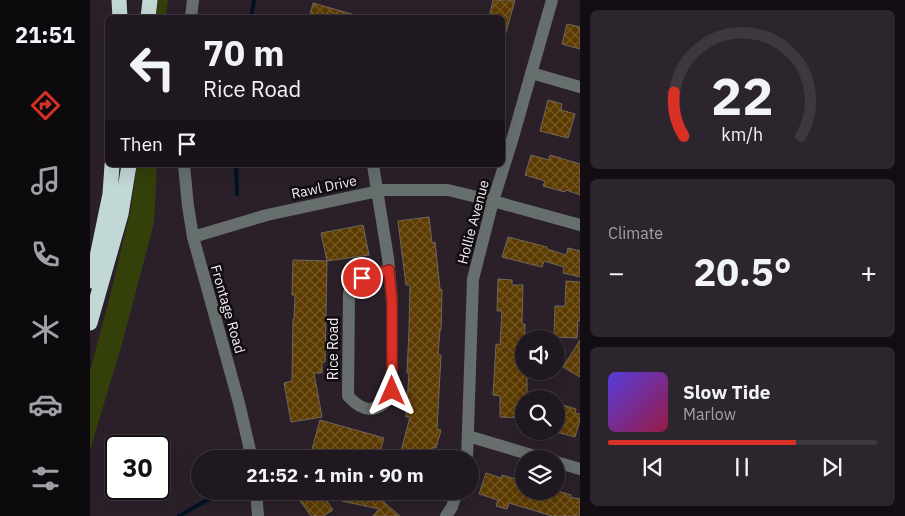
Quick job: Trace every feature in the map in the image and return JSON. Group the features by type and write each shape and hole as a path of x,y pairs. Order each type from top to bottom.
{"highway":[{"path":"120,0 120,15"},
{"path":"148,15 150,0"},
{"path":"90,292 110,194 112,167"},
{"path":"90,323 121,214 129,167"}],"street":[{"path":"191,15 193,0"},
{"name":"Hollie Avenue","path":"505,163 552,0"},
{"path":"531,73 580,87"},
{"name":"Frontage Road","path":"184,167 193,237 239,403 250,450"},
{"name":"Rice Road","path":"373,167 389,270 392,301 392,391 391,396 386,401 372,410 360,407 348,396 348,293 353,285 362,278 389,270"},
{"name":"Hollie Avenue","path":"467,450 473,279 504,167"},
{"name":"Rawl Drive","path":"193,237 267,215 383,190 448,190 580,225"},
{"path":"468,436 515,450"},
{"path":"565,465 580,469"},
{"path":"257,500 258,516"},
{"path":"446,516 454,500"}],"green space":[{"path":"158,0 168,0 166,15 156,15"},
{"path":"137,167 157,167 154,223 122,344 90,450 90,371 130,213"}],"building":[{"path":"493,0 515,0 505,36 505,15 490,15"},
{"path":"313,3 355,15 310,15"},
{"path":"567,24 580,27 580,49 562,44"},
{"path":"548,100 562,104 561,110 575,114 568,138 540,131"},
{"path":"531,155 549,160 550,155 580,164 580,195 566,190 565,192 543,186 545,181 525,175"},
{"path":"429,217 432,243 435,242 440,289 442,290 438,355 441,355 437,429 441,430 436,448 433,447 432,450 401,450 410,417 406,417 409,373 407,373 410,285 406,285 398,221"},
{"path":"363,225 369,255 327,261 321,233"},
{"path":"508,237 547,247 547,249 566,255 568,248 580,251 580,277 563,273 564,267 544,261 542,267 502,257"},
{"path":"293,260 327,261 325,362 322,362 322,373 314,373 322,417 291,422 284,383 292,381 295,295 292,295"},
{"path":"498,279 512,280 512,285 523,285 522,324 525,324 525,330 515,330 515,380 527,380 527,390 515,390 515,418 500,417 500,396 493,395 496,344 500,345 502,311 497,311"},
{"path":"566,281 580,282 580,321 578,320 577,338 565,337 565,330 554,330 555,306 565,306"},
{"path":"580,340 580,377 565,368 565,364"},
{"path":"565,406 576,409 575,413 580,414 575,437 565,434"},
{"path":"320,420 384,438 381,450 312,449"},
{"path":"486,473 501,478 502,475 515,479 515,500 565,500 565,493 571,495 570,497 580,499 580,516 552,516 509,503 507,509 496,506 498,500 479,494"},
{"path":"299,500 326,500 333,510 323,516 311,516"},
{"path":"381,500 400,516 373,516 379,509 342,501"}],"waterway":[{"path":"252,15 254,0"},
{"path":"236,167 237,194"},
{"path":"179,516 207,500"}],"route":[{"path":"362,278 389,270 392,301 392,391"}]}
